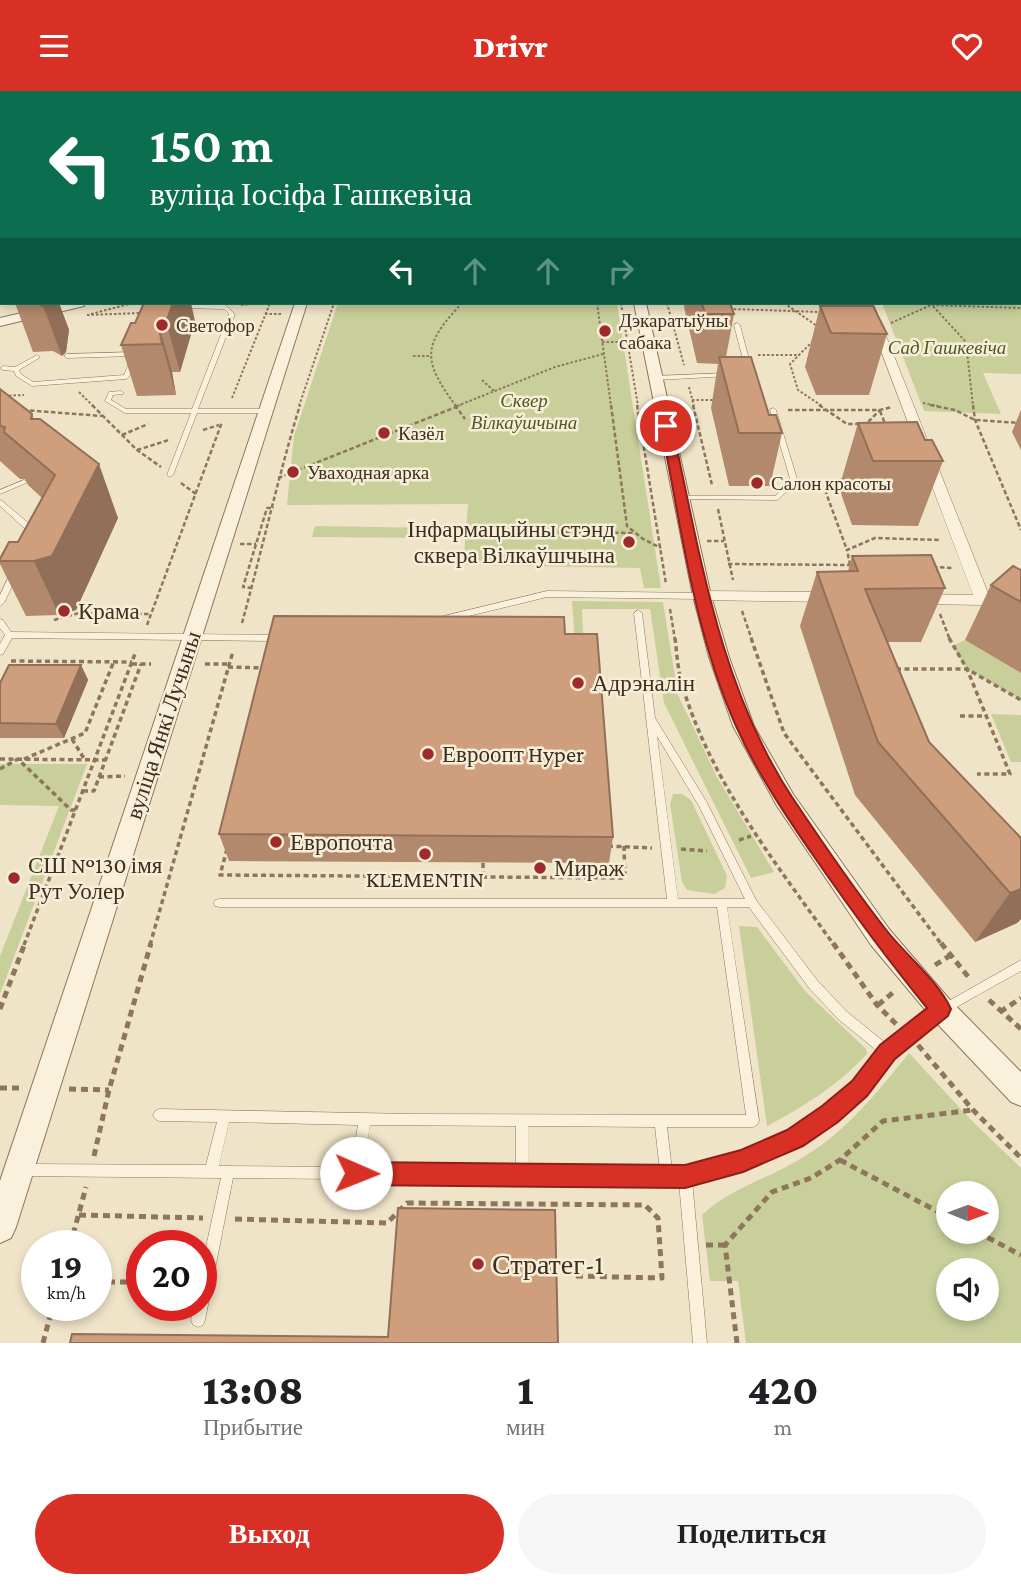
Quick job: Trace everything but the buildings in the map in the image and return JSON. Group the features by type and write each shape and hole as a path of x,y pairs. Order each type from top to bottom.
{"street":[{"name":"вуліца Янкі Лучыны","path":"0,1227 300,305"},
{"path":"640,305 702,596 719,657 744,726 785,800 880,937 941,1009 1021,1092"},
{"path":"869,305 971,568 989,601"},
{"path":"0,322 82,309"},
{"path":"898,598 989,601 1021,587"},
{"path":"702,596 844,598"}],"lane":[{"path":"170,475 232,314 225,307 174,307"},
{"path":"656,378 739,375 749,369 737,325"},
{"path":"16,369 18,375 32,384 126,377 136,354 67,356"},
{"path":"1,366 16,369 37,357"},
{"path":"121,393 111,393 108,401 125,411 266,411"},
{"path":"682,498 777,498 795,482 773,410"},
{"path":"0,492 24,482"},
{"path":"0,502 35,532 29,544"},
{"path":"0,603 18,568"},
{"path":"434,621 547,594 702,596"},
{"path":"638,613 673,902"},
{"path":"0,622 9,635"},
{"path":"9,635 268,638"},
{"path":"0,652 9,635"},
{"path":"652,720 703,804 752,903 813,984 842,1015 888,1052"},
{"path":"159,1115 753,1121 721,902"},
{"path":"219,904 752,903"},
{"path":"18,1170 685,1177 743,1161 795,1138 860,1089 888,1052 941,1009 1021,965"},
{"path":"211,1172 225,1116"},
{"path":"356,1173 365,1118"},
{"path":"522,1120 522,1175"},
{"path":"660,1120 667,1177"},
{"path":"217,1230 228,1172"},
{"path":"685,1177 700,1343"}],"path":[{"path":"132,305 133,313"},
{"path":"0,1009 226,412 269,305"},
{"path":"75,1230 109,1090 274,508 278,478 310,370 333,305"},
{"path":"460,305 439,328 431,356 434,376 465,419"},
{"path":"597,305 627,526 661,548"},
{"path":"621,305 683,689 712,763 756,835 877,1005"},
{"path":"668,305 716,498 728,564 784,733 916,912 979,989 1021,1029"},
{"path":"730,305 733,309 831,312"},
{"path":"788,305 823,331"},
{"path":"896,319 929,305"},
{"path":"932,305 966,342 975,420 1021,530"},
{"path":"954,305 1021,308"},
{"path":"82,309 146,313"},
{"path":"816,338 790,364 798,390 847,424 866,424 880,410"},
{"path":"602,342 627,342"},
{"path":"803,352 816,352"},
{"path":"278,478 555,367 603,354"},
{"path":"769,355 799,355"},
{"path":"413,356 431,356"},
{"path":"482,380 495,391"},
{"path":"82,382 79,393 102,416 196,494"},
{"path":"691,400 718,400"},
{"path":"921,403 955,410 975,420 1021,423"},
{"path":"13,410 102,416"},
{"path":"773,410 880,410"},
{"path":"880,410 889,435"},
{"path":"122,435 177,412"},
{"path":"847,477 825,490 850,565"},
{"path":"252,587 243,587 267,508 274,508"},
{"path":"453,531 635,533"},
{"path":"847,550 875,538 960,540"},
{"path":"728,564 863,566"},
{"path":"930,567 971,568"},
{"path":"936,604 952,646 967,669 1010,774 976,774"},
{"path":"45,620 79,613 151,614"},
{"path":"0,661 114,661 150,664"},
{"path":"0,769 85,733 114,661"},
{"path":"83,791 94,790 141,663"},
{"path":"205,664 271,668"},
{"path":"890,669 967,669 1021,700"},
{"path":"960,716 987,716"},
{"path":"72,739 85,760"},
{"path":"0,759 105,760"},
{"path":"21,759 71,810 76,810"},
{"path":"739,840 751,836"},
{"path":"233,846 228,846 220,876 483,879 625,878 624,846"},
{"path":"483,863 483,879"},
{"path":"1000,1011 1021,997"},
{"path":"933,1059 973,1110 1021,1158"},
{"path":"737,1343 725,1245 772,1192 811,1178 840,1160 883,1121 973,1110"},
{"path":"840,1160 936,1211"},
{"path":"79,1215 387,1223 407,1203 423,1203 645,1205 658,1218 662,1278 572,1276"},
{"path":"423,1203 429,1213"},
{"path":"999,1244 1021,1255"},
{"path":"43,1343 49,1321"}],"green space":[{"name":"Сквер Вілкаўшчына","path":"337,305 617,305 661,588 644,588 640,568 463,565 468,504 287,505 294,436"},
{"name":"Сад Гашкевіча","path":"883,305 1021,305 1021,374 983,373 1001,414 924,411"},
{"path":"315,526 439,528 438,538 312,537"},
{"path":"572,601 663,602 678,695 717,777 774,872 751,878 664,703 650,609 582,609 584,653 575,645"},
{"path":"965,640 1021,673 1021,700 967,669 952,646"},
{"path":"991,714 1021,715 1021,762 1011,762"},
{"path":"0,764 87,764 0,994 0,956 59,806 0,805"},
{"path":"673,794 682,794 691,800 727,876 725,888 714,894 687,890 682,882 670,804"},
{"path":"739,926 757,927 805,991 866,1049 867,1054 820,1094 767,1126"},
{"path":"909,1053 971,1120 1021,1168 1021,1343 746,1343 738,1281 710,1281 702,1215 726,1197 792,1164 821,1146 862,1109"}],"place":[{"name":"Светофор","path":"162,325"},
{"name":"Дэкаратыўны сабака","path":"605,331"},
{"name":"Казёл","path":"384,433"},
{"name":"Уваходная арка","path":"293,472"},
{"name":"Салон красоты","path":"757,483"},
{"name":"Інфармацыйны стэнд сквера Вілкаўшчына","path":"629,542"},
{"name":"Крама","path":"64,611"},
{"name":"Адрэналін","path":"578,683"},
{"name":"Евроопт Hyper","path":"428,754"},
{"name":"Европочта","path":"276,842"},
{"name":"KLEMENTIN","path":"425,854"},
{"name":"Мираж","path":"540,868"},
{"name":"СШ №130 імя Рут Уолер","path":"14,878"},
{"name":"Стратег-1","path":"478,1264"}],"route":[{"path":"356,1173 685,1177 743,1161 795,1138 830,1114 860,1089 888,1052 941,1009 880,937 785,800 744,726 719,657 702,596 666,426"}]}
